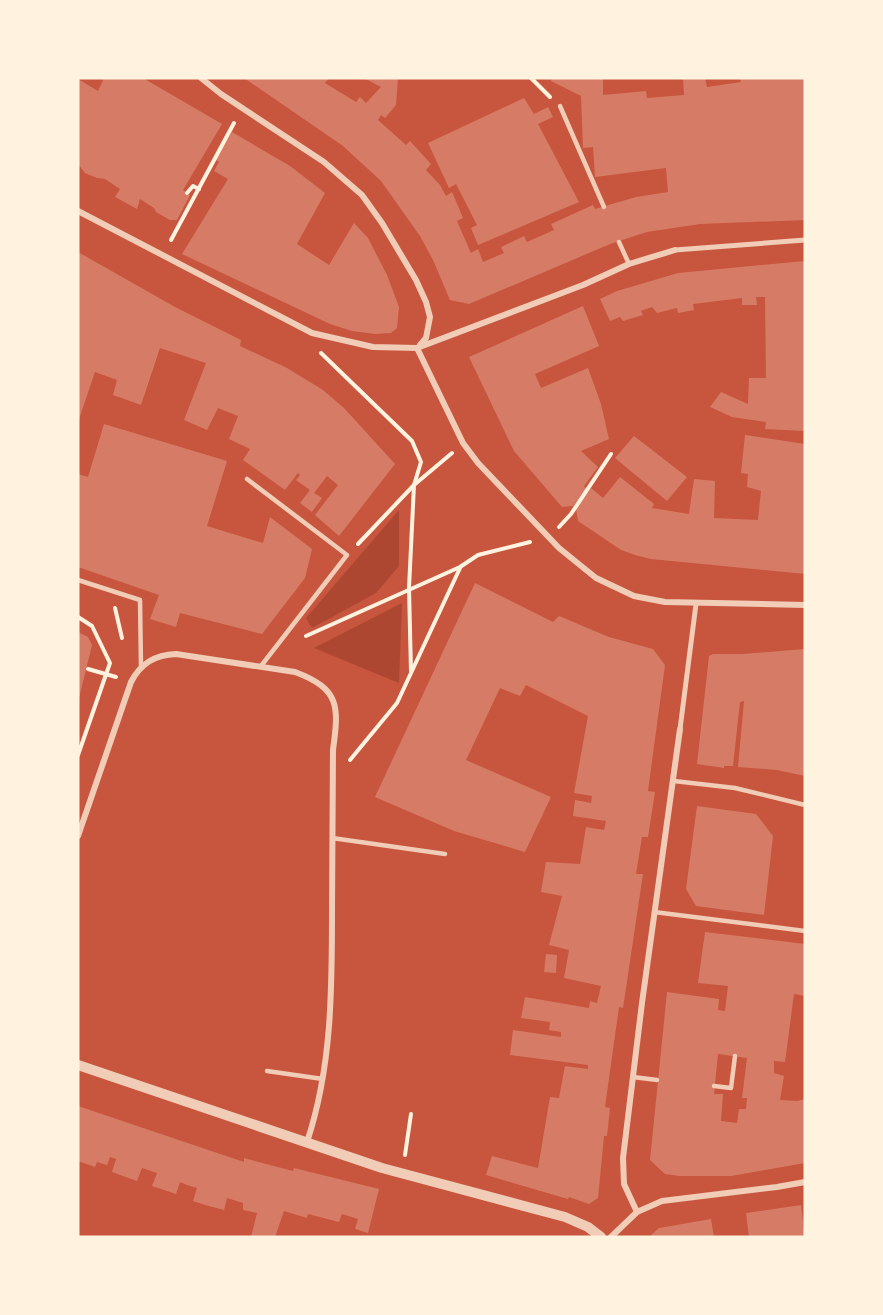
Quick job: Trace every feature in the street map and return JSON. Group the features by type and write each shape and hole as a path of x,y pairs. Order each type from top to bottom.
{"street":[{"path":"201,78 221,94 324,162 362,195 382,223 416,280 426,302 429,317 426,338 417,348"},
{"path":"78,212 312,333 373,347 417,348 582,285 629,264 675,250 805,240"},
{"path":"417,348 463,443 478,463 549,538 587,572 609,586 646,600 696,604 805,605"},
{"path":"637,1212 622,1175 654,912 674,780 696,604"},
{"path":"78,836 131,682 141,667 157,657 176,654 295,672 312,678 324,686 332,696 336,705 337,722 333,750 332,994 320,1100 307,1142"},
{"path":"78,1065 402,1173 565,1217 588,1227 601,1237"},
{"path":"611,1237 637,1212 662,1201 805,1182"}],"lane":[{"path":"560,106 604,207"},
{"path":"619,242 629,264"},
{"path":"247,478 347,555 261,666"},
{"path":"78,580 140,600 141,667"},
{"path":"674,780 735,788 805,805"},
{"path":"332,838 445,854"},
{"path":"654,912 805,931"},
{"path":"714,1086 730,1088 735,1056"},
{"path":"267,1071 323,1079"},
{"path":"633,1077 657,1080"}],"path":[{"path":"531,78 560,106"},
{"path":"162,257 230,130"},
{"path":"187,193 193,186 199,189"},
{"path":"303,328 326,360 412,441 421,462 414,485 410,588 411,672"},
{"path":"347,555 414,485 463,443"},
{"path":"305,637 460,567 478,555 549,538 571,514 611,454"},
{"path":"552,519 567,534"},
{"path":"333,781 397,703 460,567"},
{"path":"109,604 115,607 122,639"},
{"path":"78,617 92,626 110,663 78,755"},
{"path":"110,663 121,666"},
{"path":"88,669 117,677"},
{"path":"402,1173 411,1114"}],"shaded area":[{"path":"399,510 399,566 376,593 312,628 306,618"},
{"path":"402,603 399,683 314,648"}],"building":[{"path":"104,78 143,78 222,124 183,190 190,195 177,220 170,220 140,199 137,209 115,197 120,189 105,179 85,173 78,164 78,79 98,91"},
{"path":"244,78 329,78 325,83 356,102 360,97 366,103 381,87 364,78 398,78 396,105 385,118 381,115 378,120 406,145 410,141 431,164 426,170 440,185 446,196 452,192 463,218 457,221 467,244 471,253 478,249 483,262 504,253 501,247 524,236 527,242 554,230 551,224 593,205 595,209 636,197 668,192 666,168 595,177 593,147 583,148 581,96 551,81 552,78 603,78 603,95 646,91 647,98 684,95 683,78 705,78 707,87 741,82 740,78 805,78 805,220 700,224 647,232 610,244 469,304 450,300 420,236 381,181 343,146"},
{"path":"524,98 534,114 548,107 553,117 538,124 579,202 478,245 471,228 477,225 456,184 449,188 428,143"},
{"path":"232,132 290,166 325,193 297,244 329,265 354,223 368,238 387,275 399,307 397,328 391,333 375,334 352,331 330,324 182,254 228,179 214,171 219,162 216,160"},
{"path":"78,252 175,307 241,340 240,346 287,368 323,390 344,408 395,464 339,536 315,515 338,485 327,476 314,493 322,498 312,512 300,503 310,490 296,480 300,475 298,473 285,490 243,460 250,449 229,439 238,416 218,408 207,430 184,420 206,363 160,348 141,405 113,395 117,380 95,372 78,422"},
{"path":"805,261 805,431 765,429 766,422 732,417 710,407 721,392 748,404 749,378 766,378 765,297 756,297 757,305 742,305 742,298 693,304 694,310 678,313 677,308 657,313 652,307 641,311 643,315 623,321 620,317 610,321 600,299 617,291 678,273"},
{"path":"583,306 599,346 535,374 541,388 588,368 601,404 609,439 581,451 598,467 573,506 562,507 514,451 469,357"},
{"path":"104,424 227,461 207,526 263,543 270,517 312,549 305,578 262,634 180,613 176,627 150,619 159,595 78,567 78,474 88,477"},
{"path":"745,435 805,444 805,574 651,559 621,550 578,521 576,509 591,488 603,498 620,477 654,504 652,508 689,514 694,479 715,481 714,518 758,520 761,491 747,487 748,474 741,473"},
{"path":"634,436 687,477 667,501 615,458"},
{"path":"475,583 553,622 559,616 609,637 653,649 665,665 648,791 655,792 648,837 642,837 636,874 643,874 623,1008 619,1007 605,1107 610,1108 607,1136 604,1136 598,1198 589,1204 486,1175 492,1156 538,1168 550,1097 559,1098 565,1066 588,1069 588,1065 510,1055 513,1030 561,1037 561,1032 549,1030 550,1022 521,1018 525,997 589,1008 590,1001 597,1003 601,986 564,978 569,950 549,945 562,896 541,892 546,862 580,864 586,827 604,830 606,821 573,816 575,800 591,803 592,796 574,793 588,716 526,685 520,696 500,688 466,760 551,797 525,852 454,831 375,797"},
{"path":"78,632 88,637 92,645 79,698"},
{"path":"805,649 805,776 777,770 738,767 744,701 740,702 733,766 724,766 724,768 697,764 709,656"},
{"path":"697,806 756,814 773,836 764,915 696,906 686,889"},
{"path":"705,932 805,944 805,996 794,994 785,1062 774,1061 774,1073 784,1076 780,1100 805,1099 805,1163 731,1176 679,1176 665,1174 650,1160 667,992 719,999 718,1010 725,1011 728,986 698,983","holes":["718,1054 747,1058 742,1098 747,1098 746,1109 739,1109 737,1123 721,1121 723,1094 714,1094"]},
{"path":"546,954 557,955 556,973 544,972"},
{"path":"78,1106 244,1162 244,1158 379,1189 368,1233 355,1229 358,1219 342,1214 339,1222 308,1214 307,1218 284,1211 275,1237 251,1237 257,1213 243,1210 243,1203 227,1198 224,1210 193,1201 197,1188 180,1182 176,1194 152,1186 157,1173 142,1168 137,1181 112,1172 116,1159 110,1157 107,1165 97,1162 95,1167 78,1161"},
{"path":"801,1205 805,1237 749,1237 746,1213"},
{"path":"711,1219 714,1237 649,1237 659,1228"}]}
